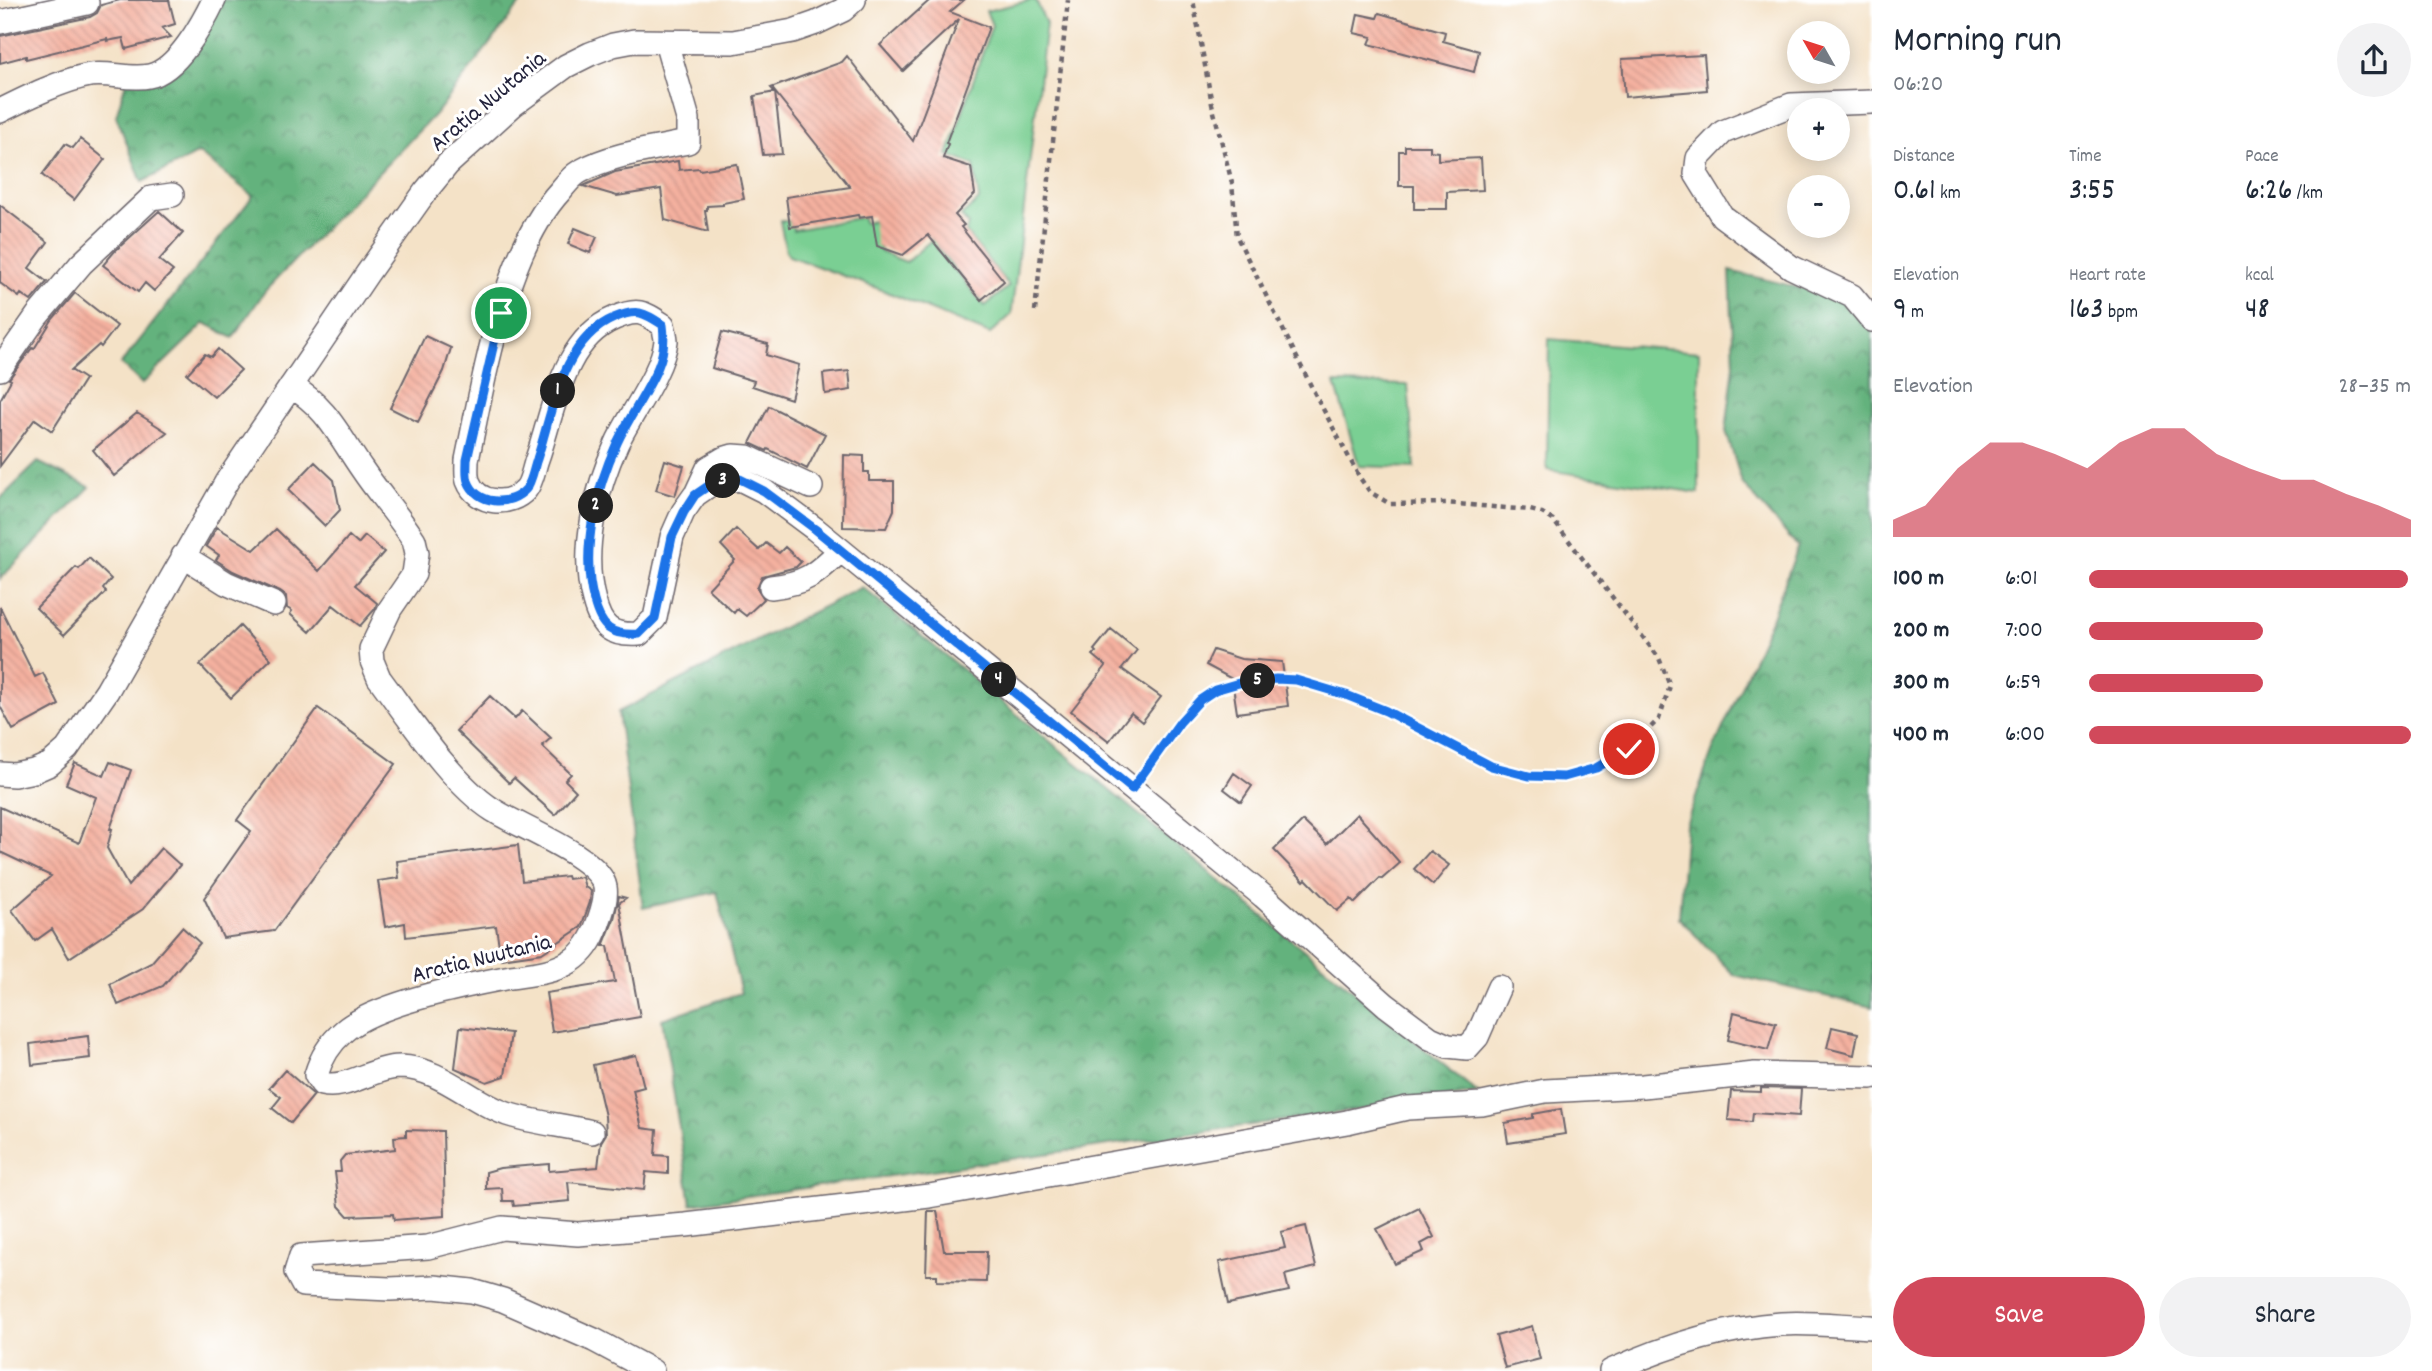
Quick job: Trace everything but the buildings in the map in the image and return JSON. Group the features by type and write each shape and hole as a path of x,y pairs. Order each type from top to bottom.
{"street":[{"path":"0,111 52,87 86,76 151,76 169,65 191,40 205,20 214,0"},
{"name":"Aratia Nuutania","path":"0,774 14,775 34,771 50,764 67,749 107,691 216,498 425,192 448,164 550,77 590,54 613,45 635,41 733,42 793,31 843,10 854,0"},
{"path":"0,22 88,3"},
{"path":"666,42 688,119 688,142 602,162 577,173 549,203 524,246 501,313 467,460 467,479 474,492 488,500 508,501 527,488 562,379 583,341 606,321 629,312 645,313 663,325 666,341 658,368 616,444 598,495 590,547 590,586 597,615 607,628 621,635 639,634 655,618 672,537 708,468 733,456 747,457 810,487"},
{"path":"1872,102 1791,105 1723,132 1698,158 1696,174 1722,216 1791,267 1862,296 1872,320"},
{"path":"0,369 37,316 81,264 151,198 172,195"},
{"name":"Aratia Nuutania","path":"291,386 305,394 338,430 363,470 414,540 417,553 414,574 385,618 371,649 372,661 379,678 457,778 477,798 493,810 573,852 604,881 606,894 589,945 573,961 553,971 455,990 410,1001 372,1015 344,1031 321,1058 316,1075 322,1084 334,1087 373,1072 399,1067 421,1072 466,1091 488,1107 510,1115 592,1132"},
{"path":"695,495 714,482 740,479 764,491 1132,789 1262,896 1386,1005 1430,1038 1448,1046 1467,1048 1477,1037 1499,987"},
{"path":"771,587 808,579 841,551"},
{"path":"183,556 226,583 274,604"},
{"path":"652,1371 594,1340 503,1300 472,1291 434,1287 390,1289 303,1286 296,1272 301,1256 428,1247 502,1228 578,1234 686,1225 929,1196 1347,1122 1406,1108 1482,1104 1545,1091 1643,1086 1755,1074 1872,1077"},
{"path":"1611,1371 1647,1355 1712,1335 1781,1324 1872,1327"}],"path":[{"path":"1035,311 1068,0"},
{"path":"1132,789 1180,722 1200,700 1215,690 1239,683 1296,680 1346,695 1386,711 1491,766 1529,776 1564,777 1596,768 1629,749 1659,719 1670,686 1659,658 1553,520 1530,510 1446,503 1390,504 1370,492 1360,478 1237,237 1232,183 1212,104 1193,0"}],"green space":[{"path":"200,0 523,0 439,110 265,291 233,338 205,323 142,384 121,364 253,196 199,153 142,182 116,116 127,78 165,58 186,30"},
{"path":"1036,0 1046,24 1011,315 990,334 789,256 780,221 792,221 793,230 863,217 864,223 874,221 881,252 906,262 936,236 941,242 936,247 985,306 1009,286 966,232 968,224 961,216 979,200 974,165 948,155 992,25 986,11"},
{"path":"1730,271 1872,305 1872,1007 1734,975 1679,918 1686,824 1712,752 1770,622 1798,547 1742,483 1726,431 1734,365"},
{"path":"1549,339 1699,352 1699,493 1547,470"},
{"path":"1335,383 1408,385 1415,468 1359,466"},
{"path":"38,462 90,487 0,579 0,499"},
{"path":"862,587 1478,1093 691,1204 662,1019 741,993 717,892 643,908 618,712"}],"route":[{"path":"501,313 467,460 467,479 474,492 488,500 508,501 527,488 562,379 583,341 606,321 629,312 645,313 663,325 666,341 658,368 616,444 598,495 590,547 590,586 597,615 607,628 621,635 639,634 655,618 672,537 695,495 714,482 740,479 764,491 815,529 1132,789 1180,722 1200,700 1215,690 1239,683 1276,679 1296,680 1346,695 1386,711 1491,766 1529,776 1564,777 1596,768 1629,749"}]}
